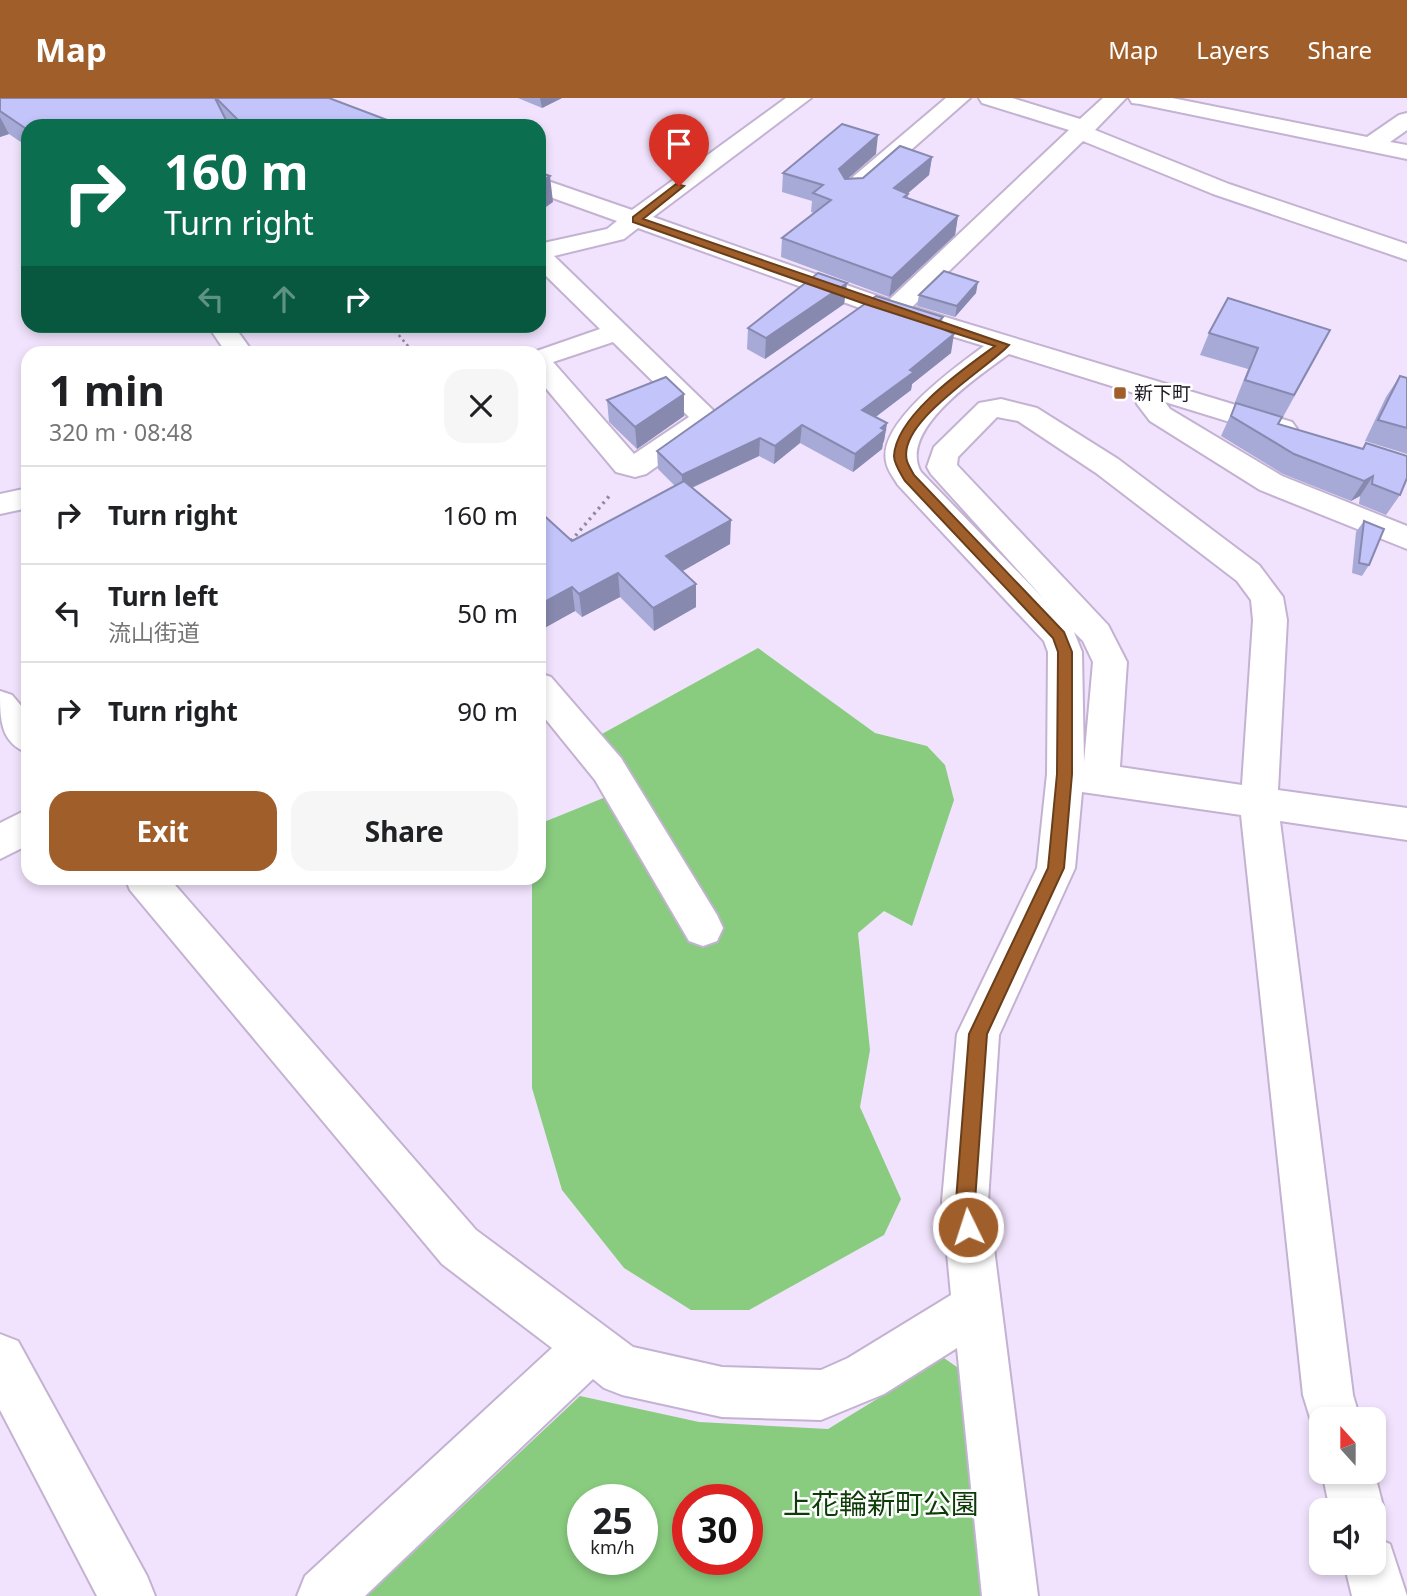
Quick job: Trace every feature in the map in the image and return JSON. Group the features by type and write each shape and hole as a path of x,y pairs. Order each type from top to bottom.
{"street":[{"path":"546,251 615,234 722,152 800,98"},
{"path":"851,190 959,98"},
{"path":"990,98 1081,129 1221,189 1407,252"},
{"path":"870,310 1115,98"},
{"path":"1140,98 1407,152"},
{"path":"1371,145 1407,120"},
{"path":"546,187 636,219 870,310 1004,345 1307,437"},
{"path":"546,260 618,332 718,410 635,467 627,465 546,371"},
{"path":"546,355 618,332"},
{"path":"1004,345 967,372 930,406 904,435 900,459 909,478 1059,635 1065,652 1083,777"},
{"path":"1147,388 1151,404 1160,415 1260,477 1407,538"},
{"path":"1010,1596 965,1201 978,1034 1056,868 1083,777 1110,662 1096,634 942,467 944,454 989,409 1002,408 1027,414 1107,466 1248,573 1267,597 1270,620 1259,804 1331,1407"},
{"path":"0,504 21,500"},
{"path":"546,694 608,769 703,929"},
{"path":"0,705 21,730"},
{"path":"1083,777 1407,824"},
{"path":"0,843 21,830"},
{"path":"151,885 459,1247 622,1370 709,1389 821,1395 866,1376 978,1306"},
{"path":"325,1596 590,1346"},
{"path":"0,1359 127,1596"},
{"path":"1374,1575 1380,1596"}],"path":[{"path":"571,541 635,467"}],"green space":[{"path":"758,648 875,733 927,746 945,765 954,800 912,926 884,911 858,933 870,1050 860,1107 901,1199 884,1235 749,1310 691,1310 624,1268 562,1190 532,1088 532,885 546,885 546,821 633,786 600,735"},
{"name":"上花輪新町公園","path":"944,1358 964,1372 985,1596 367,1596 580,1396 699,1422 828,1429"}],"building":[{"path":"0,98 215,98 226,119 21,119 21,125 0,111"},
{"path":"216,98 329,98 384,119 237,119"},
{"path":"842,124 878,135 839,169 845,179 863,178 900,146 932,157 894,188 908,194 904,197 958,216 892,278 782,238 831,200 813,193 823,185 783,173"},
{"path":"944,271 978,282 957,306 919,295"},
{"path":"818,273 847,283 766,338 748,328"},
{"path":"876,296 943,317 939,321 948,325 943,329 954,334 910,370 914,372 862,410 887,423 881,428 885,430 855,454 802,425 775,446 760,438 682,475 657,451"},
{"path":"1228,298 1330,330 1294,395 1245,380 1258,348 1209,333"},
{"path":"1400,376 1407,378 1407,428 1378,420"},
{"path":"666,377 684,394 635,427 607,400"},
{"path":"1236,403 1282,417 1278,424 1363,449 1366,443 1407,456 1407,478 1400,495 1372,484 1373,476 1364,481 1294,454 1231,416"},
{"path":"684,481 731,520 666,556 696,584 653,608 618,573 579,594 572,587 546,601 546,517 572,541"},
{"path":"1364,521 1384,529 1369,565 1359,563"}],"place":[{"name":"新下町","path":"1120,393"}],"route":[{"path":"679,186 636,219 869,302 1004,345 967,372 930,406 904,435 900,459 909,478 1059,635 1065,652 1065,774 1056,868 978,1034 965,1201 968,1227"}]}
